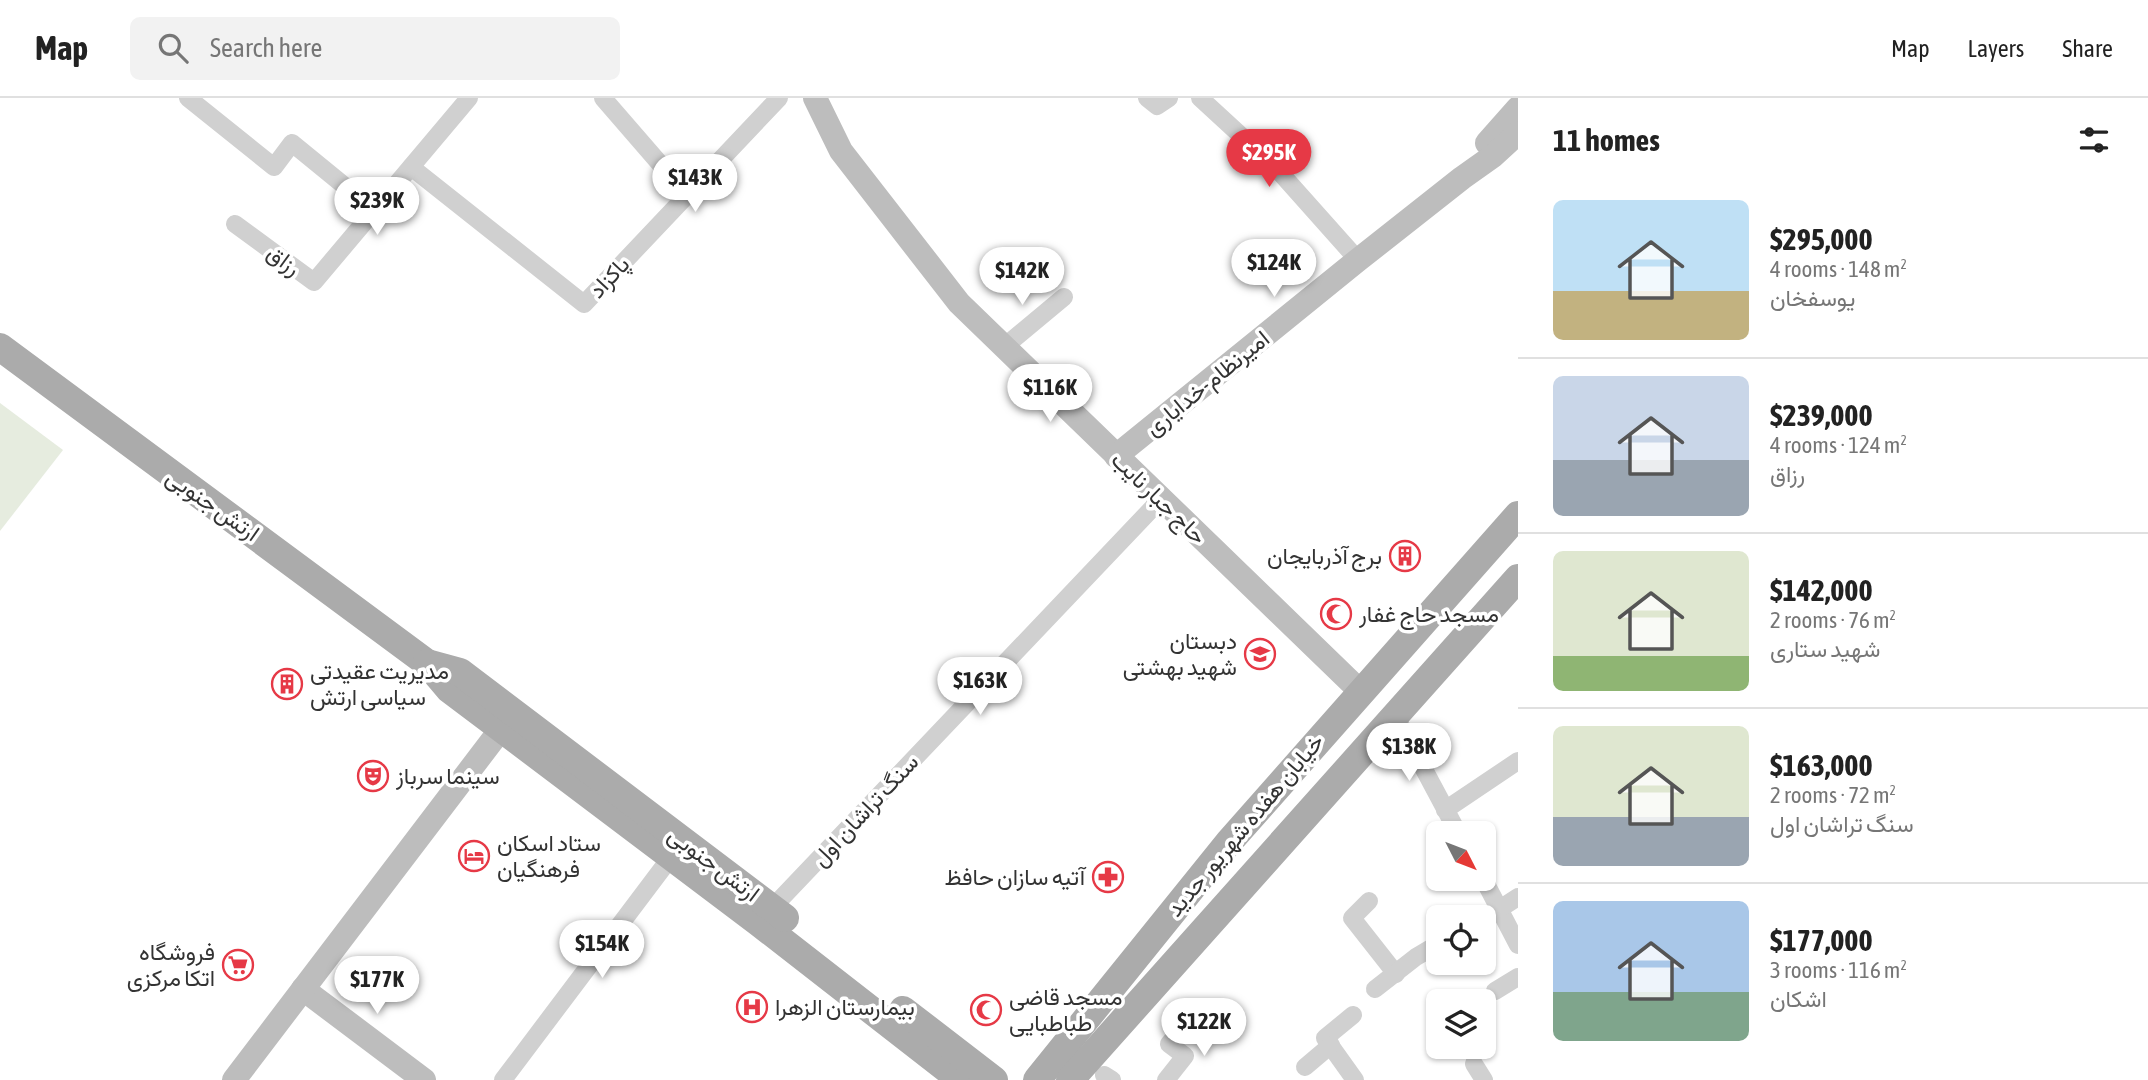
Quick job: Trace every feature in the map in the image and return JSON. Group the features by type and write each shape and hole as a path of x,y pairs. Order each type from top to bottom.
{"main road":[{"name":"ارتش جنوبی","path":"0,347 200,498 254,533 427,663 449,689 961,1080"},
{"name":"خیابان هفده شهریور جدید","path":"1037,1080 1228,842 1518,515"},
{"name":"خیابان هفده شهریور جدید","path":"1070,1080 1518,578"},
{"name":"ارتش جنوبی","path":"427,663 460,672 994,1080"},
{"path":"1228,842 1230,859 1240,867 1256,870"}],"street":[{"path":"188,98 274,167 292,143 374,210"},
{"name":"رزاق","path":"235,224 314,282 469,98"},
{"path":"603,98 687,195"},
{"name":"پاکزاد","path":"411,167 584,304 779,98"},
{"name":"حاج جبار نایب","path":"815,98 841,151 959,303 1360,691"},
{"path":"1147,98 1157,106 1169,98"},
{"path":"1200,98 1276,168 1358,260"},
{"path":"1462,178 1475,157 1518,108"},
{"path":"1462,178 1493,156 1518,133"},
{"name":"امیرنظام-خدایاری","path":"1116,456 1462,178"},
{"path":"1004,347 1064,297"},
{"name":"سنگ تراشان اول","path":"772,908 1161,499"},
{"path":"1395,715 1452,821"},
{"path":"234,1080 502,729"},
{"path":"1446,810 1518,761"},
{"path":"503,1080 671,857"},
{"path":"1496,911 1518,897"},
{"path":"1369,901 1352,918 1396,974"},
{"path":"1496,919 1518,945"},
{"path":"1375,989 1426,951"},
{"path":"1496,990 1518,976"},
{"path":"303,989 424,1080"},
{"path":"1166,1080 1185,1056 1169,1044 1195,1012"},
{"path":"1353,1015 1325,1038 1355,1080"},
{"path":"1304,1067 1331,1045"},
{"path":"1474,1064 1485,1080"}],"shaded area":[{"path":"0,403 63,450 0,531"}],"place":[{"name":"برج آذربایجان","path":"1405,556"},
{"name":"مسجد حاج غفار","path":"1336,614"},
{"name":"دبستان شهید بهشتی","path":"1260,654"},
{"name":"مدیریت عقیدتی سیاسی ارتش","path":"287,684"},
{"name":"سینما سرباز","path":"373,776"},
{"name":"ستاد اسکان فرهنگیان","path":"474,856"},
{"name":"آتیه سازان حافظ","path":"1108,877"},
{"name":"فروشگاه اتکا مرکزی","path":"238,965"},
{"name":"بیمارستان الزهرا","path":"752,1007"},
{"name":"مسجد قاضی طباطبایی","path":"986,1010"}]}
